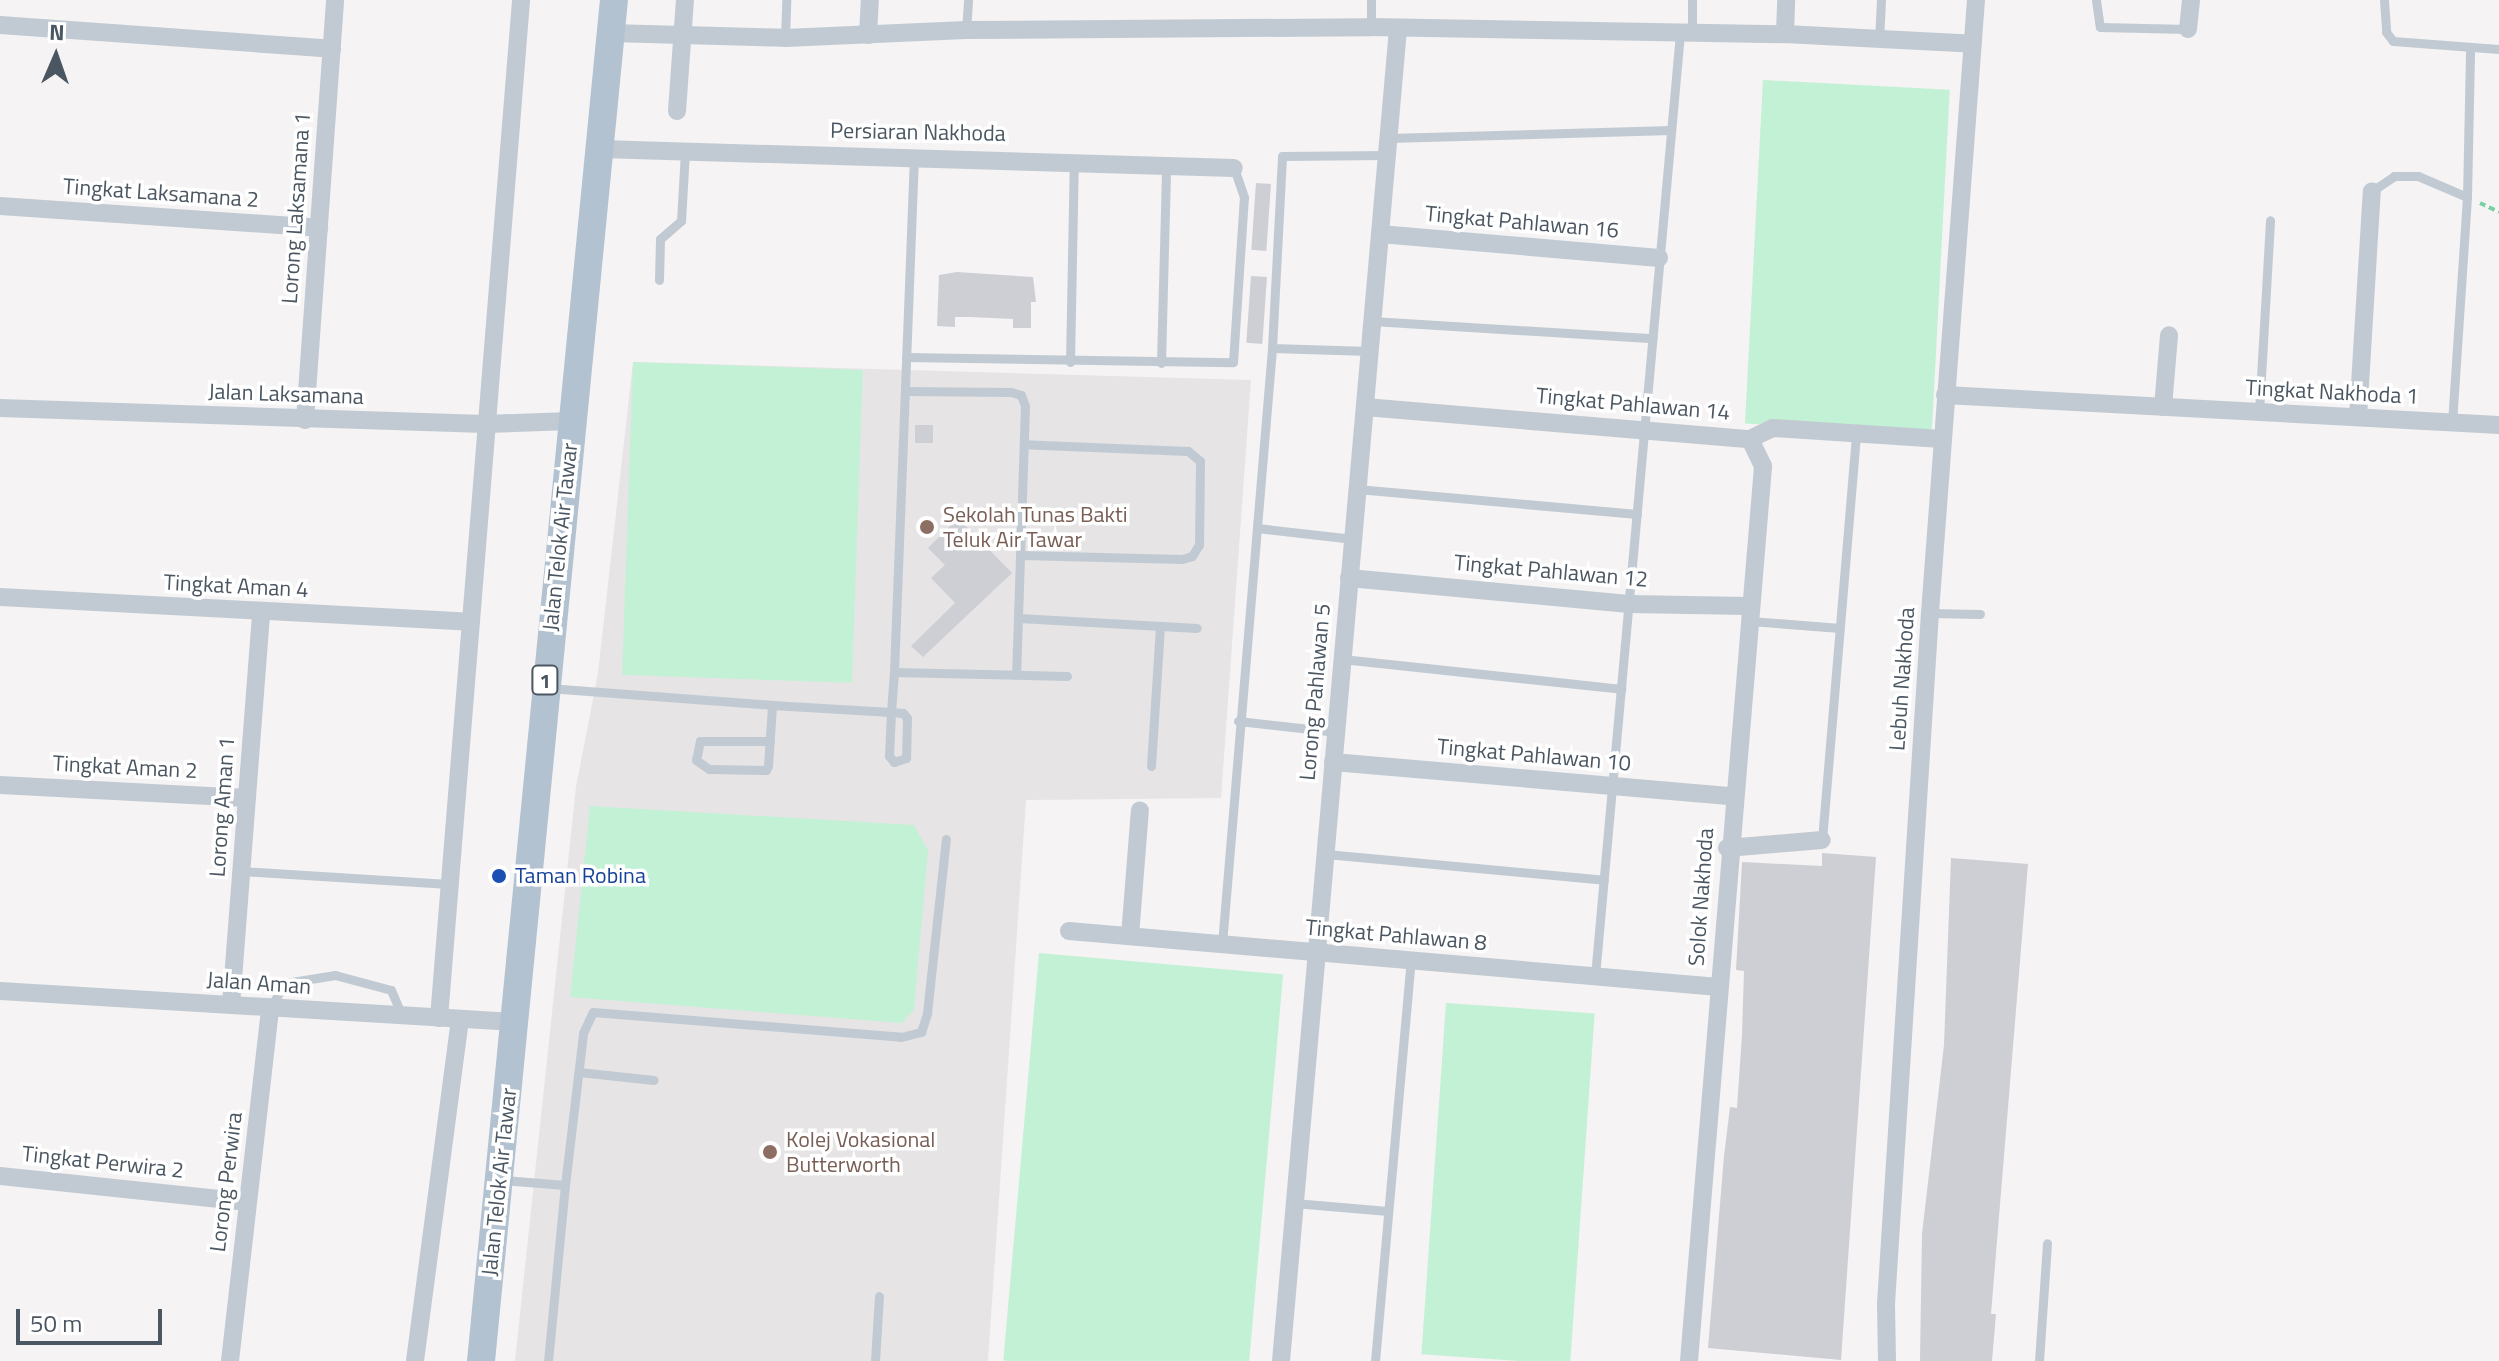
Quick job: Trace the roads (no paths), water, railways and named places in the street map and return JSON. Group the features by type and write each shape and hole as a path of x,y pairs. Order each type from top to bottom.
{"main road":[{"name":"Jalan Telok Air Tawar","path":"481,1361 614,0"}],"street":[{"name":"Lorong Laksamana 1","path":"305,420 335,0"},
{"path":"439,1018 521,0"},
{"path":"677,111 685,0"},
{"path":"868,35 870,0"},
{"path":"1785,34 1786,0"},
{"name":"Lebuh Nakhoda","path":"1887,1361 1886,1304 1930,613 1976,0"},
{"path":"2188,29 2191,0"},
{"path":"0,25 332,49"},
{"path":"611,33 682,38 785,38 966,30 1371,27 1785,34 1973,44"},
{"name":"Lorong Pahlawan 5","path":"1281,1361 1398,28"},
{"name":"Persiaran Nakhoda","path":"601,149 1074,160 1234,168"},
{"path":"2358,417 2372,191"},
{"name":"Tingkat Laksamana 2","path":"0,206 319,228"},
{"name":"Tingkat Pahlawan 16","path":"1380,234 1659,258"},
{"path":"2163,407 2169,335"},
{"name":"Tingkat Nakhoda 1","path":"1945,395 2499,425"},
{"name":"Tingkat Pahlawan 14","path":"1365,407 1644,427 1750,439 1773,428 1942,439"},
{"name":"Jalan Laksamana","path":"0,408 305,420 485,424 571,421"},
{"name":"Solok Nakhoda","path":"1689,1361 1727,848 1763,466 1750,439"},
{"name":"Tingkat Pahlawan 12","path":"1349,578 1747,613"},
{"name":"Tingkat Aman 4","path":"0,597 470,622"},
{"name":"Lorong Aman 1","path":"231,1005 261,612"},
{"name":"Tingkat Pahlawan 10","path":"1333,762 1732,796"},
{"name":"Tingkat Aman 2","path":"0,785 247,798"},
{"path":"1130,936 1140,810"},
{"path":"1727,848 1822,840"},
{"name":"Tingkat Pahlawan 8","path":"1069,931 1719,987"},
{"name":"Jalan Aman","path":"0,991 514,1022"},
{"name":"Lorong Perwira","path":"230,1361 270,1008"},
{"path":"415,1361 460,1019"},
{"name":"Tingkat Perwira 2","path":"0,1176 248,1202"}],"lane":[{"path":"785,38 786,0"},
{"path":"966,30 968,0"},
{"path":"1371,0 1371,27"},
{"path":"1595,976 1671,130 1692,0"},
{"path":"1879,41 1881,0"},
{"path":"2096,0 2100,27 2188,29"},
{"path":"2384,0 2386,32 2393,41 2499,49"},
{"path":"2452,423 2467,197 2470,48"},
{"path":"1222,944 1238,721 1272,348 1282,156 1387,146 1671,130"},
{"path":"659,280 660,239 681,221 685,152"},
{"path":"545,688 891,712 907,718 906,758 900,762 889,756 891,712 894,672 914,156"},
{"path":"1070,362 1074,160"},
{"path":"1161,363 1166,163"},
{"path":"906,357 1070,362 1233,362 1237,353 1244,197 1234,168"},
{"path":"2372,191 2394,176 2418,176 2467,197"},
{"path":"2259,412 2270,220"},
{"path":"1372,321 1652,338"},
{"path":"1272,348 1369,351"},
{"path":"905,391 1021,395 1024,444 1016,675"},
{"path":"1822,840 1856,433"},
{"path":"1021,555 1182,559 1192,556 1199,545 1200,461 1188,451 1024,444"},
{"path":"1357,489 1637,514"},
{"path":"1257,528 1353,539"},
{"path":"1747,613 1840,628"},
{"path":"1930,613 1980,614"},
{"path":"1019,618 1197,628"},
{"path":"1151,766 1160,626"},
{"path":"1342,659 1621,689"},
{"path":"894,672 1067,676"},
{"path":"770,741 700,741 696,760 709,769 766,770 770,741 772,705"},
{"path":"1238,721 1336,732"},
{"path":"548,1361 565,1185 586,1020 593,1012 901,1037 921,1032 946,839"},
{"path":"1326,854 1604,880"},
{"path":"241,871 449,884"},
{"path":"1375,1361 1411,960"},
{"path":"270,1008 285,983 335,975 391,990 402,1016"},
{"path":"579,1072 654,1080"},
{"path":"500,1180 565,1185"},
{"path":"1294,1203 1388,1211"},
{"path":"2039,1361 2047,1243"},
{"path":"875,1361 879,1296"}],"place":[{"name":"Sekolah Tunas Bakti Teluk Air Tawar","path":"927,527"},
{"name":"Taman Robina","path":"499,876"},
{"name":"Kolej Vokasional Butterworth","path":"770,1152"}]}
